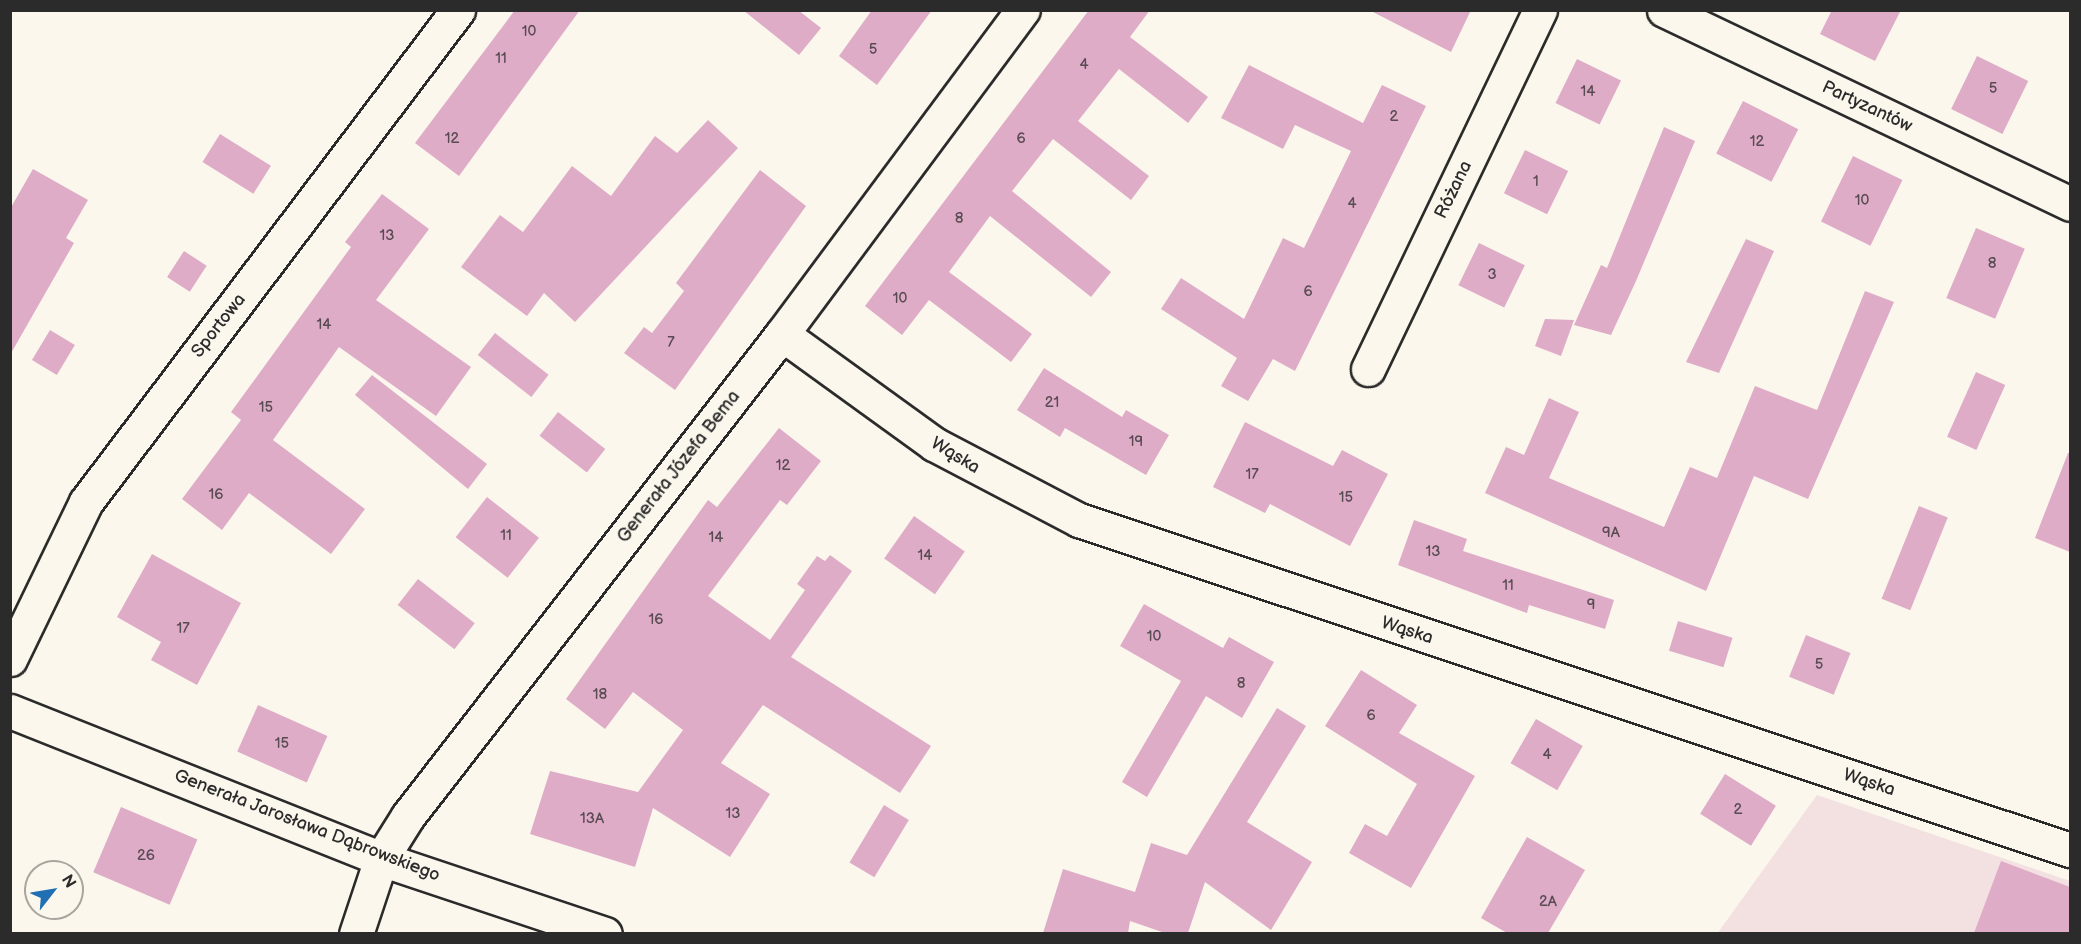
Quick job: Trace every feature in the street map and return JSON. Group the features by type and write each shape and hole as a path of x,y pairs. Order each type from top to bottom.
{"street":[{"name":"Sportowa","path":"10,659 86,502 458,10"},
{"name":"Generała Józefa Bema","path":"356,933 381,859 408,816 782,334 1023,10"},
{"name":"Różana","path":"1368,369 1540,10"},
{"name":"Partyzantów","path":"1664,10 2068,196"},
{"name":"Wąska","path":"782,334 934,444 1079,520 2070,850"},
{"name":"Generała Jarosława Dąbrowskiego","path":"10,711 381,859 605,933"}],"shaded area":[{"path":"1817,795 2070,881 2070,933 1717,934"}],"building":[{"path":"515,10 580,10 459,176 415,143"},
{"path":"743,10 798,10 821,28 799,55"},
{"path":"872,10 932,10 877,85 839,56"},
{"path":"1089,10 1150,10 1130,37 1208,97 1188,123 1119,69 1078,121 1149,176 1131,200 1053,139 1012,191 1111,272 1091,297 990,216 949,272 1032,334 1011,362 929,300 902,335 865,306"},
{"path":"1369,10 1471,10 1451,52"},
{"path":"1832,10 1901,10 1875,61 1820,34"},
{"path":"1977,56 2028,81 2002,134 1951,109"},
{"path":"1577,59 1621,80 1600,125 1556,103"},
{"path":"1249,65 1363,123 1382,85 1426,106 1295,371 1273,359 1248,401 1221,386 1237,358 1161,309 1181,278 1244,319 1283,238 1304,248 1351,151 1295,125 1283,149 1221,118"},
{"path":"1743,101 1798,129 1771,182 1716,154"},
{"path":"708,120 738,148 575,322 544,293 527,316 461,267 500,215 523,232 572,166 611,196 655,136 677,153"},
{"path":"1664,127 1695,141 1636,281 1611,335 1574,325 1601,265 1607,268"},
{"path":"220,134 271,166 253,194 203,162"},
{"path":"1525,150 1568,171 1547,214 1504,193"},
{"path":"1853,156 1902,180 1870,246 1821,222"},
{"path":"33,169 88,200 66,238 74,243 10,355 10,209"},
{"path":"760,170 806,206 675,390 624,353 644,327 652,333 684,291 676,283"},
{"path":"382,194 429,229 376,300 471,367 436,416 339,347 273,440 365,509 331,554 249,493 222,530 182,499 241,420 231,412 351,247 345,242"},
{"path":"1976,228 2025,249 1995,319 1946,298"},
{"path":"1746,239 1774,251 1719,373 1686,362"},
{"path":"1479,243 1525,265 1504,308 1458,285"},
{"path":"184,251 207,266 190,292 167,277"},
{"path":"1865,291 1894,302 1808,499 1754,476 1706,591 1485,493 1506,447 1524,455 1549,398 1579,412 1549,478 1664,527 1690,467 1717,478 1755,386 1817,410"},
{"path":"1545,319 1574,320 1561,356 1535,346"},
{"path":"50,330 75,345 57,375 32,360"},
{"path":"495,333 549,375 531,397 478,355"},
{"path":"1044,368 1122,417 1126,410 1169,435 1146,475 1065,428 1060,437 1017,410"},
{"path":"1976,372 2005,385 1976,450 1947,437"},
{"path":"372,375 487,464 468,489 355,395"},
{"path":"558,412 605,449 587,473 540,436"},
{"path":"1245,422 1333,466 1342,450 1388,474 1350,546 1270,504 1265,513 1213,487"},
{"path":"779,428 821,461 787,505 780,500 708,596 770,640 805,590 797,584 817,556 825,561 830,555 852,571 791,657 931,746 900,793 763,705 721,763 770,794 730,857 653,808 635,867 530,834 550,771 638,792 683,730 633,692 605,729 566,699 708,500 717,507"},
{"path":"2068,453 2070,453 2070,552 2035,538"},
{"path":"487,497 539,538 508,578 456,537"},
{"path":"1919,506 1948,518 1910,610 1882,599"},
{"path":"914,516 965,552 935,594 884,559"},
{"path":"1414,520 1467,539 1463,551 1614,600 1605,629 1529,605 1527,613 1398,565"},
{"path":"152,554 241,603 197,685 151,660 161,642 117,617"},
{"path":"418,579 475,623 454,649 398,605"},
{"path":"1144,604 1223,648 1229,637 1274,662 1242,718 1206,696 1147,797 1122,782 1181,681 1120,646"},
{"path":"1678,621 1733,638 1723,667 1669,651"},
{"path":"1806,635 1851,653 1834,695 1789,677"},
{"path":"1361,670 1417,705 1399,733 1475,776 1411,888 1349,853 1365,824 1387,836 1417,784 1325,726"},
{"path":"258,705 327,736 307,783 237,752"},
{"path":"1277,708 1306,726 1247,822 1312,862 1271,930 1205,882 1188,933 1165,933 1130,921 1128,933 1043,933 1063,869 1135,892 1151,843 1187,855"},
{"path":"1536,719 1583,746 1557,790 1510,763"},
{"path":"1725,774 1776,806 1751,846 1700,814"},
{"path":"884,805 909,820 874,877 849,862"},
{"path":"121,807 197,839 170,905 93,872"},
{"path":"1527,837 1585,870 1548,933 1507,933 1481,918"},
{"path":"2001,861 2070,887 2070,933 1974,933"}]}
